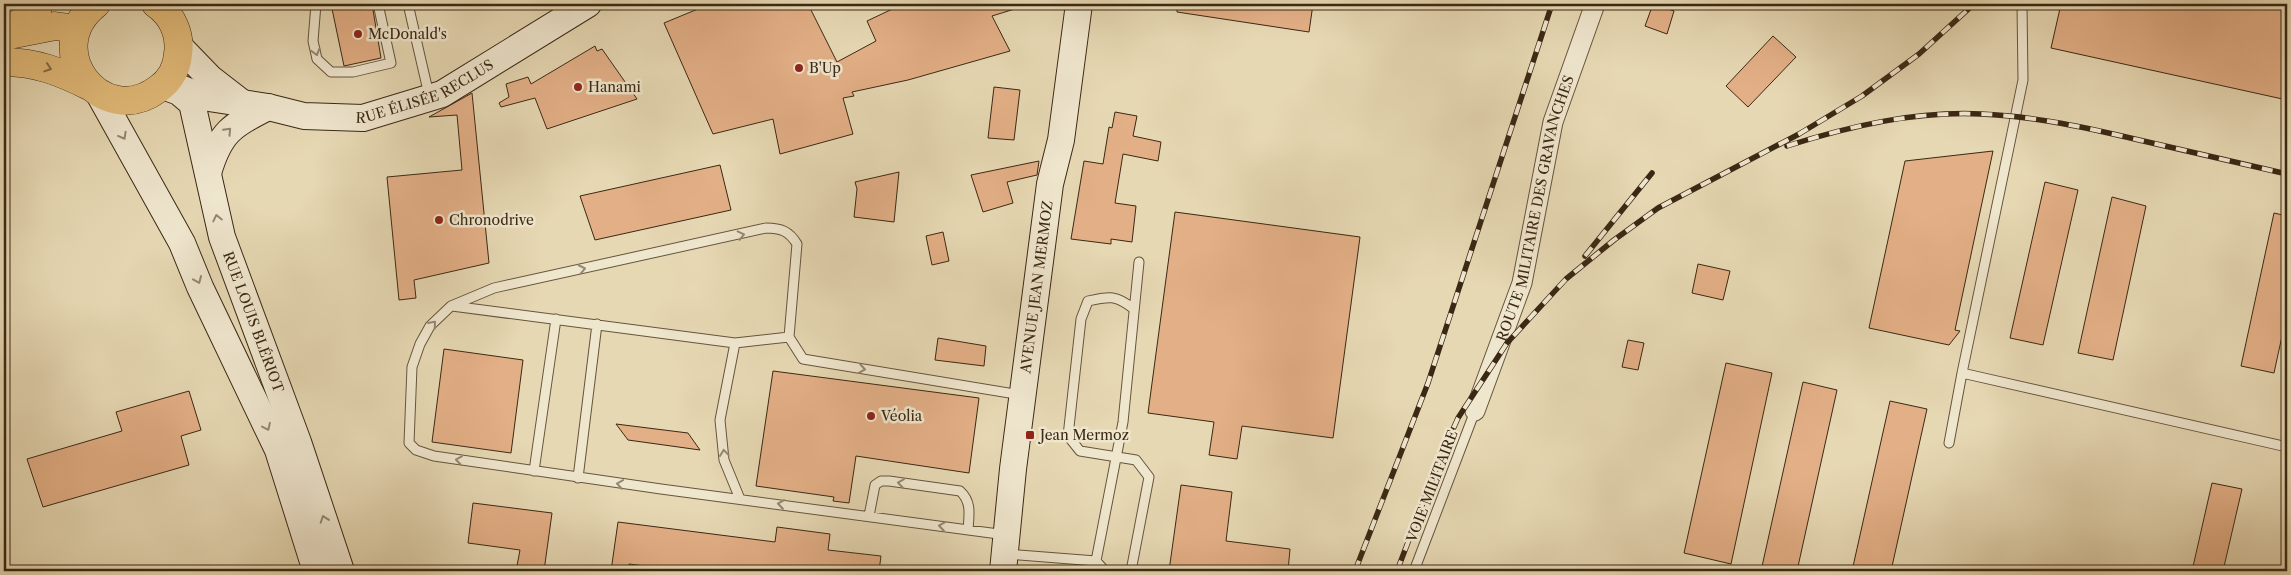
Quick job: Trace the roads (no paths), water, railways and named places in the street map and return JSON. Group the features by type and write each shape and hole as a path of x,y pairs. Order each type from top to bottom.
{"main road":[{"path":"4,35 36,11 39,4"},
{"name":"RUE ÉLISÉE RECLUS","path":"165,84 202,97 256,105 304,116 362,118 442,94 588,4"},
{"name":"AVENUE JEAN MERMOZ","path":"1005,554 1013,469 1024,396 1050,184 1061,140 1079,4"},
{"path":"4,62 22,62 44,66 112,99 132,100 152,94 165,84 176,65 179,46 177,33 168,9"},
{"path":"4,35 55,26 79,13"},
{"path":"79,13 73,53 79,71 94,90"},
{"name":"RUE ÉLISÉE RECLUS","path":"179,46 210,78 256,105"},
{"name":"RUE LOUIS BLÉRIOT","path":"165,84 192,103 222,237 298,442 341,571"},
{"name":"RUE LOUIS BLÉRIOT","path":"94,90 182,243 200,286 278,450 316,571"},
{"path":"208,173 219,143 228,131 256,105"}],"street":[{"name":"ROUTE MILITAIRE DES GRAVANCHES","path":"1476,411 1522,283 1553,122 1595,4"}],"lane":[{"path":"316,4 313,41 317,59 331,72 354,72 391,64 378,4"},
{"path":"408,4 430,98"},
{"path":"1949,443 2023,80 2022,4"},
{"path":"1024,396 803,359 789,337 797,244 790,233 777,228 766,228 494,288 451,306 430,326 420,344 412,367 409,443 416,450 434,456 578,478 968,530 1005,554 1096,562 1105,571"},
{"path":"1096,562 1123,422 1138,262"},
{"path":"1131,571 1149,477 1136,460 1080,451 1068,436 1081,319 1088,301 1107,296 1122,300 1134,309"},
{"path":"451,306 735,343 789,337"},
{"path":"534,471 556,319"},
{"path":"578,478 597,324"},
{"path":"735,343 720,420 724,460 740,499"},
{"path":"1962,373 2287,447"},
{"name":"VOIE MILITAIRE","path":"1414,571 1476,411"},
{"path":"869,516 875,485 880,481 960,491 966,496 969,504 968,530"}],"railway":[{"path":"1355,571 1428,383 1552,4"},
{"path":"1397,571 1441,456 1458,418 1507,343 1566,279 1614,240 1658,208 1799,134 1862,96 1919,54 1974,4"},
{"path":"1787,146 1883,121 1932,115 2001,115 2081,127 2287,174"},
{"path":"1585,256 1652,173"}],"place":[{"name":"McDonald's","path":"358,34"},
{"name":"B'Up","path":"799,68"},
{"name":"Hanami","path":"578,87"},
{"name":"Chronodrive","path":"439,220"},
{"name":"Véolia","path":"871,416"},
{"name":"Jean Mermoz","path":"1030,435"}]}
